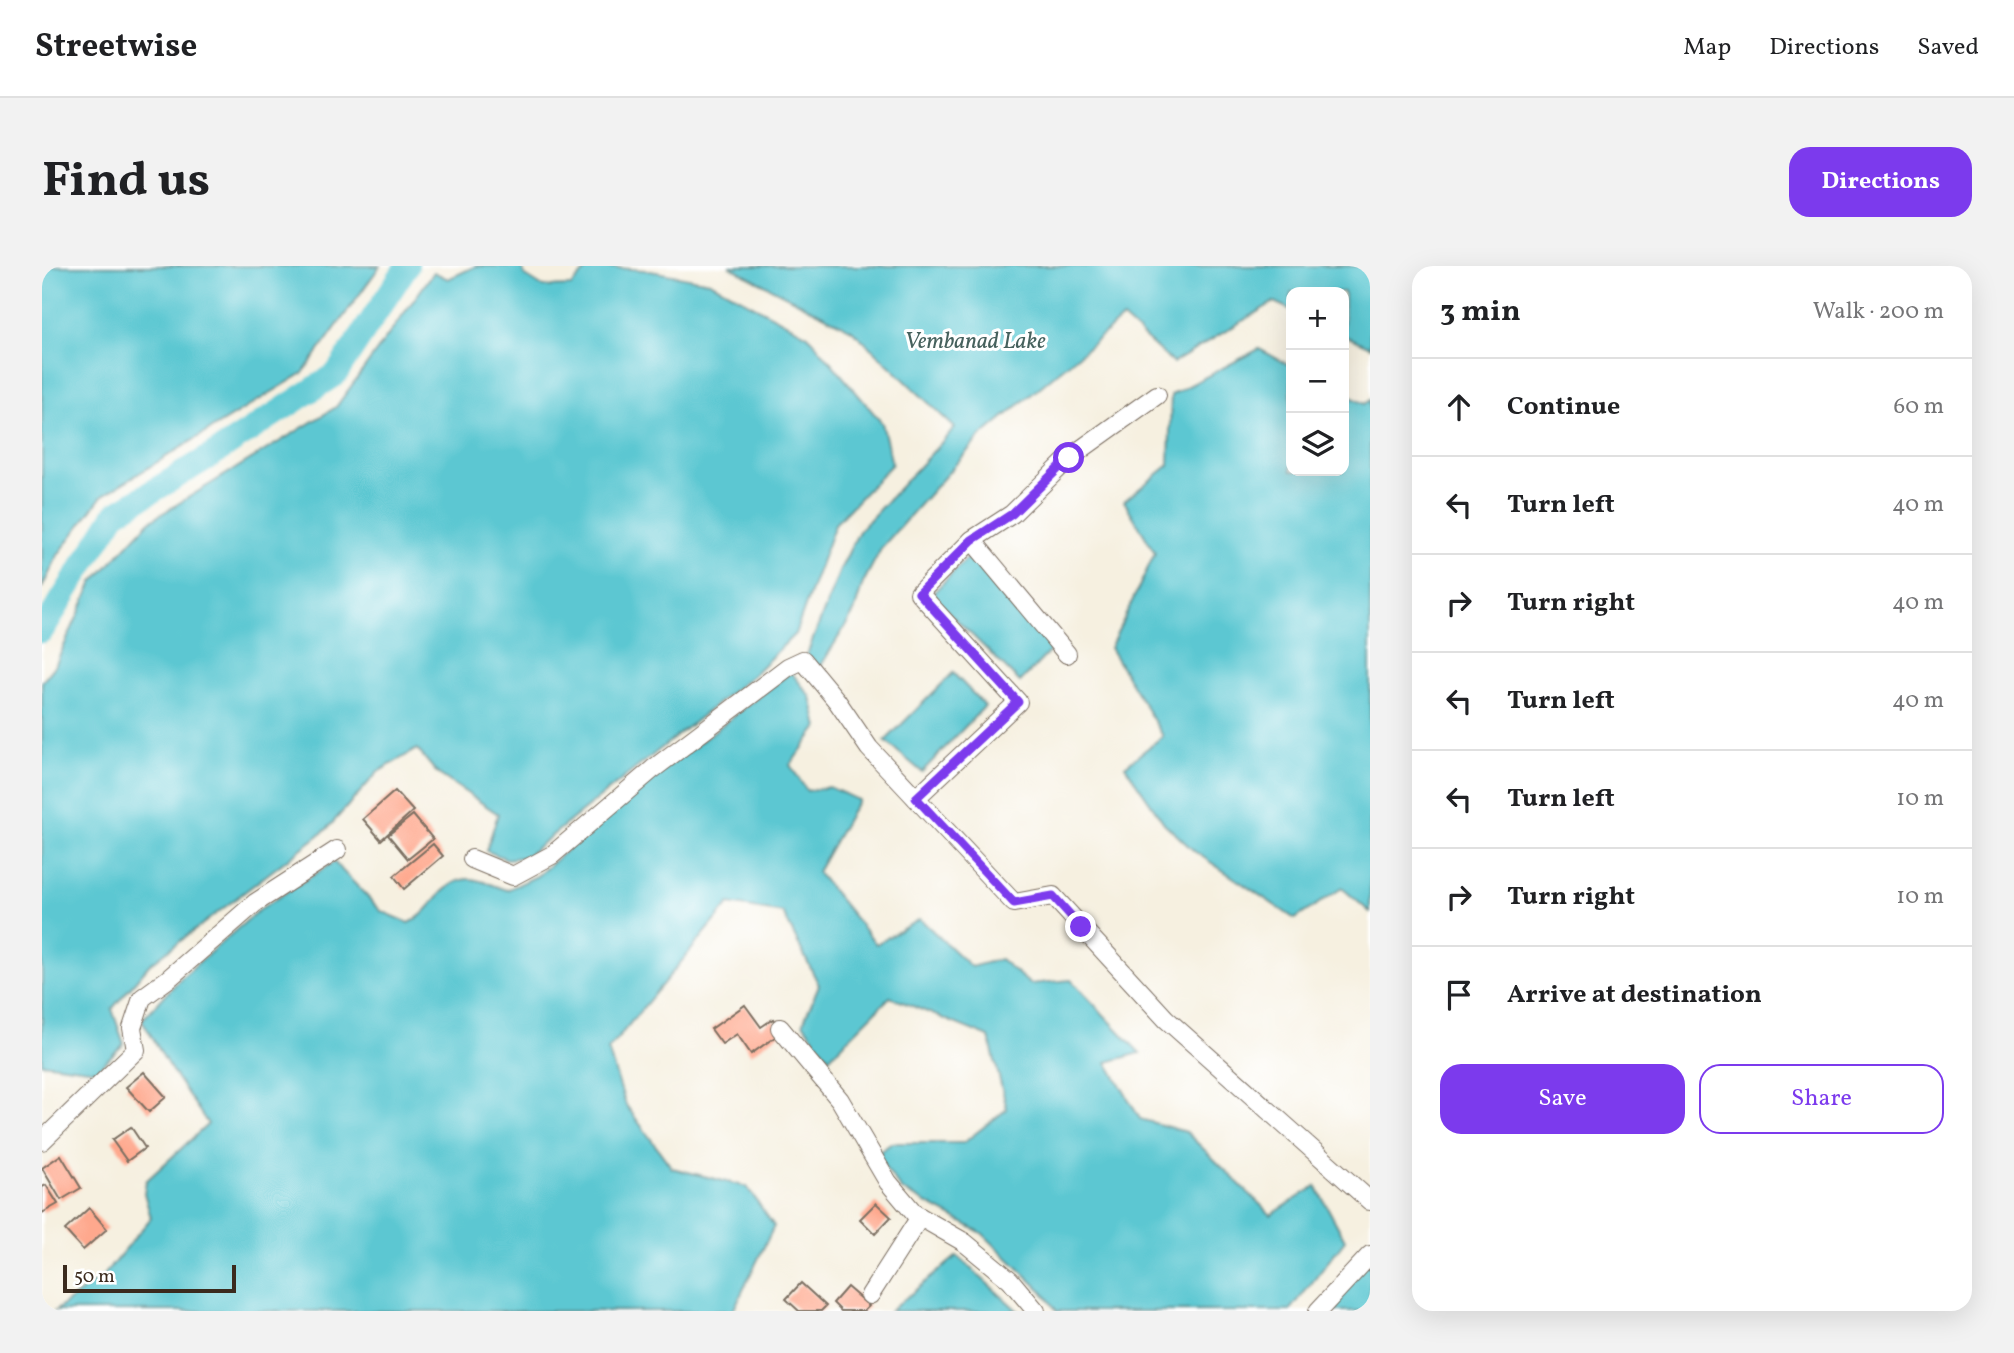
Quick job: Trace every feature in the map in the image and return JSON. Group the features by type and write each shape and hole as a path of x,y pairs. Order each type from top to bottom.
{"street":[{"path":"916,798 1018,702 919,593 972,540 1012,514 1069,458 1157,395"},
{"path":"972,540 1067,654"},
{"path":"471,859 513,877 552,855 653,769 789,667 803,660 837,701 869,748 1014,903 1053,896 1166,1019 1370,1201"},
{"path":"42,1141 136,1050 132,1028 142,999 255,904 337,850"},
{"path":"779,1028 840,1100 888,1182 915,1214 973,1250 1010,1280 1036,1311"},
{"path":"870,1295 919,1217"},
{"path":"1318,1311 1370,1255"}],"water":[{"path":"42,266 380,266 303,373 102,496 58,555 42,588"},
{"path":"476,266 522,266 524,275 543,287 571,286 590,266 645,270 710,282 808,335 882,423 892,464 835,524 795,634 753,675 525,857 507,859 486,851 498,814 437,773 417,749 378,772 327,829 149,965 112,1009 124,1044 96,1070 42,1063 42,682 55,666 93,582 150,521 336,407 434,272 448,279"},
{"name":"Vembanad Lake","path":"729,266 1370,266 1370,347 1349,337 1349,287 1286,287 1286,308 1274,302 1173,363 1123,318 979,438 882,547 863,583 854,612 820,667 806,657 840,570 859,531 955,428 852,330"},
{"path":"1259,349 1286,363 1286,476 1349,476 1349,396 1364,404 1370,400 1370,912 1342,888 1295,919 1194,851 1164,823 1125,766 1163,736 1110,648 1155,553 1124,501 1169,465 1171,395"},
{"path":"968,557 1057,644 1020,682 931,595"},
{"path":"791,672 811,697 818,727 790,765 807,791 829,787 858,800 817,872 876,944 920,919 971,967 1000,959 1030,984 1071,980 1140,1053 1107,1062 1140,1119 1186,1132 1271,1215 1316,1186 1345,1240 1290,1311 1057,1311 1042,1291 982,1233 902,1190 875,1155 892,1143 963,1143 1007,1109 989,1037 890,997 829,1058 803,1023 819,985 783,913 729,904 608,1050 626,1105 672,1168 747,1187 774,1226 733,1311 55,1311 104,1275 151,1218 144,1193 146,1181 208,1124 168,1065 142,1020 182,977 260,909 334,862 381,911 409,923 424,912 444,890 460,880 479,880 507,890 537,876 622,802"},
{"path":"953,673 985,706 922,772 885,741"},
{"path":"957,1256 1018,1311 890,1311"},
{"path":"1370,1258 1370,1311 1329,1311"}],"building":[{"path":"395,791 413,811 381,840 363,819"},
{"path":"413,815 433,839 408,859 388,835"},
{"path":"433,844 443,856 404,889 394,876"},
{"path":"745,1005 761,1027 773,1019 782,1032 751,1054 737,1034 722,1044 711,1029"},
{"path":"144,1072 166,1097 149,1112 126,1087"},
{"path":"131,1127 145,1148 127,1161 112,1140"},
{"path":"61,1155 81,1188 61,1200 42,1168"},
{"path":"46,1185 58,1204 42,1213 42,1187"},
{"path":"876,1203 891,1217 875,1234 860,1219"},
{"path":"89,1208 107,1229 83,1250 65,1230"},
{"path":"801,1283 826,1306 821,1311 799,1311 786,1299"},
{"path":"847,1287 869,1306 864,1311 841,1311 833,1303"}],"waterway":[{"path":"42,631 115,514 214,454 336,374 407,266"}],"route":[{"path":"1069,458 1012,514 972,540 919,593 1018,702 916,798 1014,903 1053,896 1081,927"}]}
